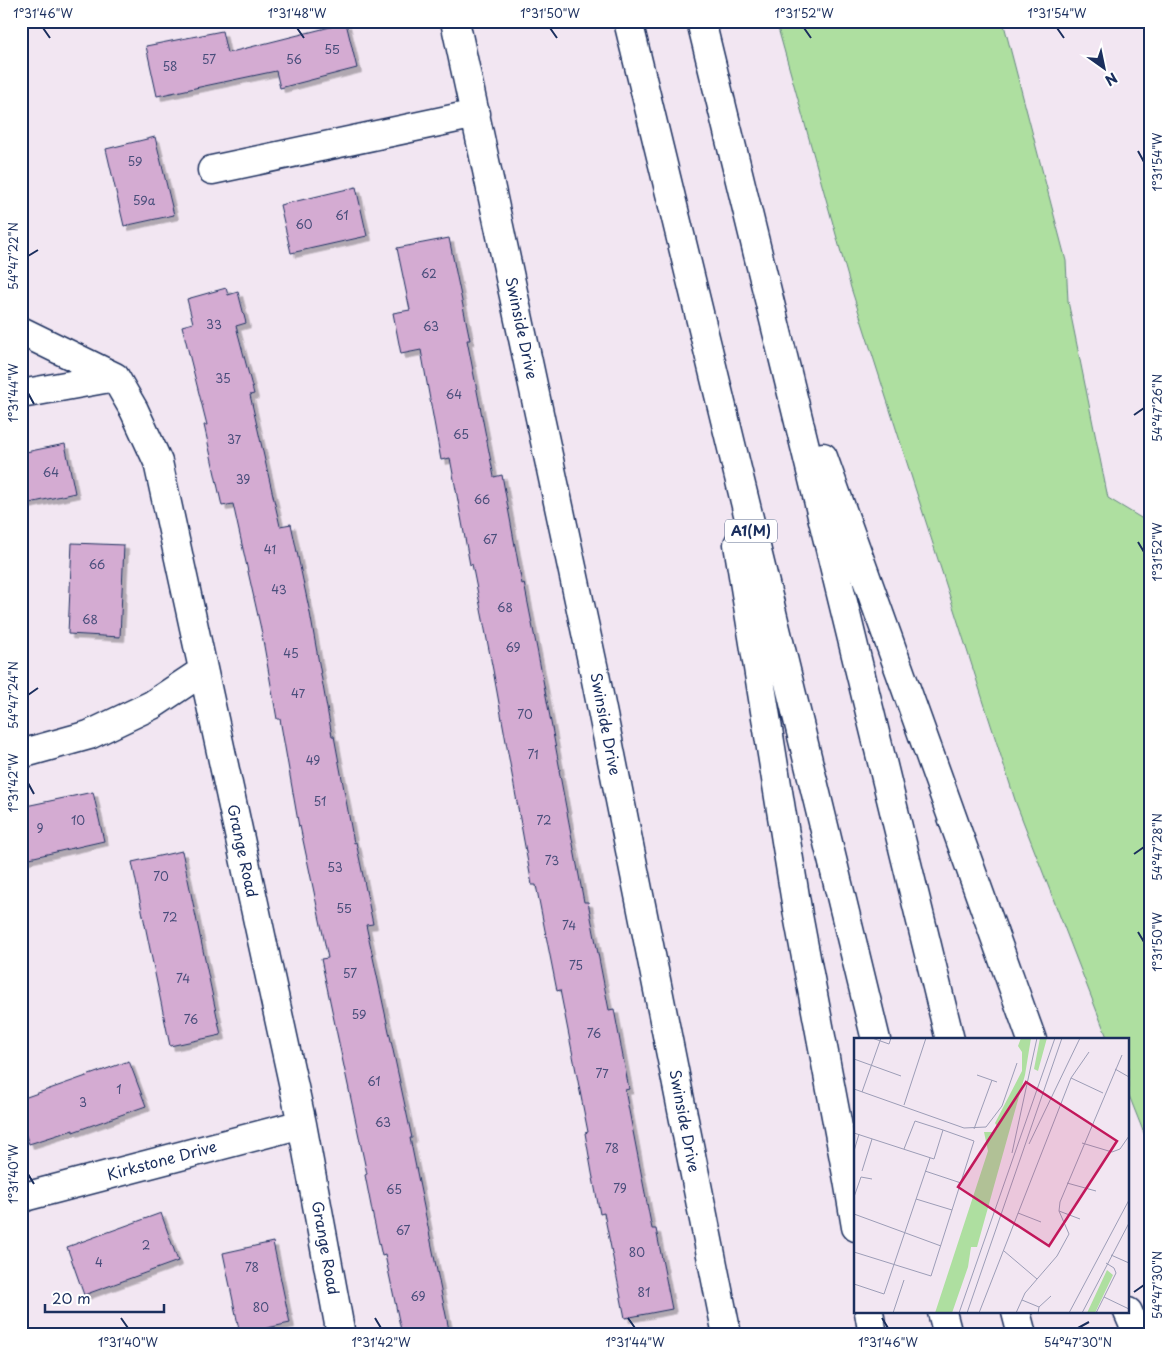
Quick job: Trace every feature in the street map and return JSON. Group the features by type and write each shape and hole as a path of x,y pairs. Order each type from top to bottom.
{"main road":[{"name":"Swinside Drive","path":"455,21 594,670 727,1335"},
{"name":"A1(M)","path":"628,21 876,1038"},
{"path":"701,21 950,1038"},
{"path":"212,170 476,114"},
{"path":"774,320 1031,1038"},
{"path":"21,331 115,377"},
{"path":"704,337 798,914 854,1216"},
{"path":"21,394 115,377"},
{"name":"Grange Road","path":"115,377 134,410 158,462 302,1124 341,1335"},
{"path":"21,754 89,735 152,705 203,671"},
{"name":"Kirkstone Drive","path":"21,1199 302,1124"},
{"path":"869,1314 873,1335"},
{"path":"943,1314 948,1335"},
{"path":"1017,1314 1022,1335"},
{"path":"1129,1314 1138,1335"}],"green space":[{"path":"776,21 1003,21 1066,261 1068,301 1108,498 1151,524 1151,1151 1130,1098 1130,1038 1107,1038 1016,803 851,288"}],"building":[{"path":"346,23 357,68 280,88 276,71 157,96 146,46 222,31 227,53"},
{"path":"155,137 174,215 124,226 106,149"},
{"path":"356,187 367,236 291,253 280,205"},
{"path":"449,238 470,340 467,340 494,477 502,475 522,584 524,583 540,664 584,902 588,902 609,1010 614,1009 629,1089 625,1090 652,1229 656,1229 672,1309 625,1318 604,1213 600,1214 585,1133 588,1132 560,990 557,991 536,885 532,885 493,670 472,564 470,565 450,458 441,460 421,350 401,354 393,313 410,310 397,248"},
{"path":"226,288 228,295 238,292 246,323 236,326 254,394 250,395 280,526 291,524 310,613 332,736 334,736 354,843 356,842 373,924 366,925 412,1138 410,1138 450,1335 402,1335 385,1255 382,1256 373,1216 365,1175 367,1174 321,959 328,958 299,827 280,719 277,719 261,629 233,504 222,506 204,425 207,425 182,326 193,323 187,299"},
{"path":"65,444 75,493 21,505 21,453"},
{"path":"72,543 124,545 120,637 68,634"},
{"path":"93,792 104,841 21,860 21,807"},
{"path":"182,851 221,1035 170,1046 132,862"},
{"path":"129,1061 146,1106 73,1132 73,1130 29,1144 21,1122 21,1099"},
{"path":"161,1213 178,1261 84,1295 67,1247"},
{"path":"273,1242 290,1323 240,1334 223,1253"}]}
